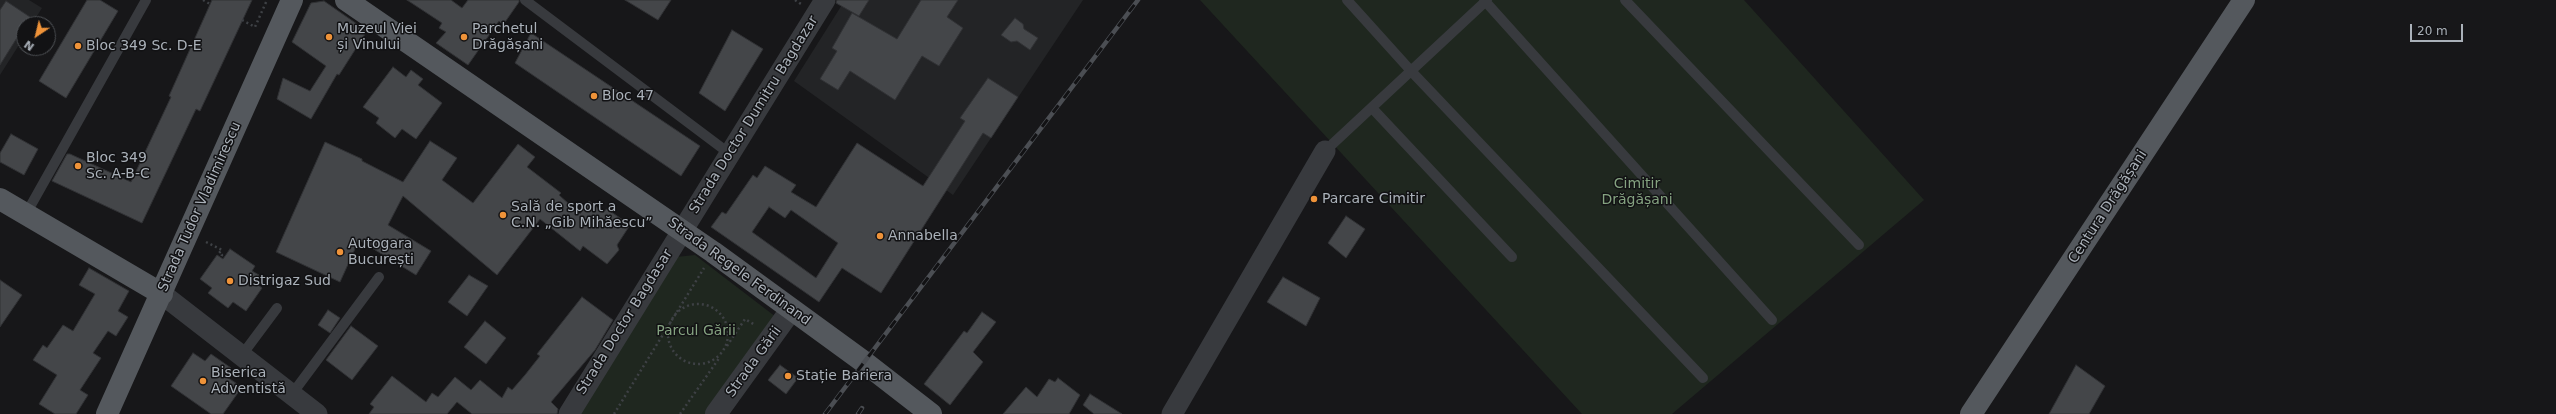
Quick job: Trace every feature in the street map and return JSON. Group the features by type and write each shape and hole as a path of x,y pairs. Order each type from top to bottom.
{"main road":[{"name":"Strada Tudor Vladimirescu","path":"107,414 162,294 292,0"},
{"name":"Strada Regele Ferdinand","path":"346,0 682,230 931,414"},
{"name":"Centura Drăgășani","path":"1971,414 2244,0"},
{"path":"0,199 162,294"}],"street":[{"name":"Strada Doctor Dumitru Bagdazar","path":"682,230 825,0"},
{"path":"1172,414 1325,151"},
{"name":"Strada Doctor Bagdasar","path":"569,414 682,230"},
{"path":"162,294 317,414"},
{"name":"Strada Gării","path":"716,414 791,310"}],"lane":[{"path":"26,214 146,0"},
{"path":"525,0 730,154"},
{"path":"1347,0 1412,72 1703,378"},
{"path":"1625,0 1859,245"},
{"path":"1325,151 1412,72 1486,1 1772,320"},
{"path":"1372,108 1512,257"},
{"path":"292,394 379,277"},
{"path":"242,355 277,308"}],"path":[{"path":"204,0 210,4"},
{"path":"242,20 256,27 267,0"},
{"path":"208,243 222,250 219,254 222,255 221,258"},
{"path":"614,414 713,252"},
{"path":"697,305 715,310 726,324 728,334 723,352 706,363 686,362 671,347 668,337 673,318 687,307 697,305"},
{"path":"680,414 745,319 772,337"}],"shaded area":[{"path":"0,0 29,0 42,8 37,16 16,16 16,50 0,75"},
{"path":"845,0 1083,0 953,195 794,81"}],"green space":[{"name":"Cimitir Drăgășani","path":"1200,0 1744,0 1924,200 1672,414 1582,414"},
{"name":"Parcul Gării","path":"695,255 776,317 705,414 580,414 676,257"}],"building":[{"name":"Bloc 349 Sc. D-E","path":"87,0 100,0 118,11 66,98 39,81 54,56 56,56 56,52"},
{"path":"212,0 252,0 200,111 196,109 142,223 52,181 67,154 70,154 131,182 171,97 169,96"},
{"name":"Parchetul Drăgășani","path":"407,0 451,0 462,8 468,0 519,0 519,2 503,25 499,21 468,65 436,43 446,32 439,28 442,23"},
{"path":"625,0 671,0 658,20"},
{"path":"837,0 869,0 859,16 836,3"},
{"path":"921,0 958,0 947,17 963,28 939,66 922,56 895,100 850,71 838,90 820,79 837,51 832,48 852,13 897,39"},
{"path":"6,1 28,16 16,16 16,39 0,65 0,10"},
{"name":"Muzeul Viei și Vinului","path":"324,1 367,31 339,75 337,74 311,119 277,99 283,78 310,91 326,66 292,42 311,3"},
{"path":"1015,18 1023,24 1024,29 1038,38 1030,50 1017,41 1011,42 1001,35"},
{"path":"732,30 763,49 725,111 699,93"},
{"name":"Bloc 47","path":"531,33 700,146 681,176 515,63"},
{"path":"393,67 406,77 411,70 423,79 418,85 442,103 416,139 402,129 395,138 376,123 379,118 363,107"},
{"path":"988,78 1018,97 991,138 983,133 881,293 842,268 819,302 711,227 722,212 726,214 753,175 757,178 765,166 796,185 791,192 816,207 857,143 923,186 965,121 960,118","holes":["769,207 785,218 791,210 838,243 816,278 752,232"]},
{"path":"11,134 38,149 24,175 0,162 0,153"},
{"path":"430,141 457,158 442,180 473,203 518,144 535,157 527,167 561,193 559,195 580,214 589,201 603,212 607,209 630,225 617,245 619,250 607,264 583,246 580,251 540,219 497,275 403,196 388,225 431,251 416,275 359,240 340,282 276,252 325,142 362,159 362,161 403,182"},
{"path":"1346,216 1365,229 1346,258 1328,243"},
{"name":"Distrigaz Sud","path":"230,249 255,266 252,271 259,275 256,279 260,282 258,285 262,288 246,311 233,302 228,308 208,293 212,288 200,279 217,255 223,259"},
{"path":"89,268 129,291 118,311 128,317 116,336 108,331 93,353 101,358 80,390 88,395 76,414 55,414 39,404 57,375 33,360 43,345 47,348 63,325 73,331 95,294 79,285"},
{"path":"469,275 488,286 467,316 448,302"},
{"path":"1283,277 1320,298 1306,326 1267,302"},
{"path":"0,280 22,295 0,327"},
{"path":"582,297 613,320 595,350 551,402 558,409 557,414 472,414 457,402 447,414 369,414 374,407 370,404 392,376 426,402 432,393 438,397 455,377 471,390 480,380 502,398 508,387 512,390 525,375 540,356 537,354"},
{"path":"328,310 340,318 330,333 318,325"},
{"path":"982,312 996,322 973,352 983,362 950,405 924,384 964,331 967,333"},
{"path":"485,321 506,338 486,364 464,347"},
{"path":"351,326 378,346 352,380 326,360"},
{"name":"Biserica Adventistă","path":"193,353 205,361 211,354 231,368 225,376 242,387 223,414 211,414 171,386"},
{"path":"780,365 798,378 786,394 768,380"},
{"path":"2076,365 2105,386 2089,414 2049,414"},
{"path":"1058,378 1080,395 1069,414 1003,414 1026,387 1037,397 1049,379 1055,382"},
{"path":"1090,394 1122,414 1094,414 1083,405"}],"railway":[{"path":"825,414 1138,0"},
{"path":"858,414 862,408"}],"place":[{"name":"Muzeul Viei și Vinului","path":"329,37"},
{"name":"Parchetul Drăgășani","path":"464,37"},
{"name":"Bloc 349 Sc. D-E","path":"78,46"},
{"name":"Bloc 47","path":"594,96"},
{"name":"Bloc 349 Sc. A-B-C","path":"78,166"},
{"name":"Parcare Cimitir","path":"1314,199"},
{"name":"Sală de sport a C.N. „Gib Mihăescu”","path":"503,215"},
{"name":"Annabella","path":"880,236"},
{"name":"Autogara București","path":"340,252"},
{"name":"Distrigaz Sud","path":"230,281"},
{"name":"Stație Bariera","path":"788,376"},
{"name":"Biserica Adventistă","path":"203,381"}]}
